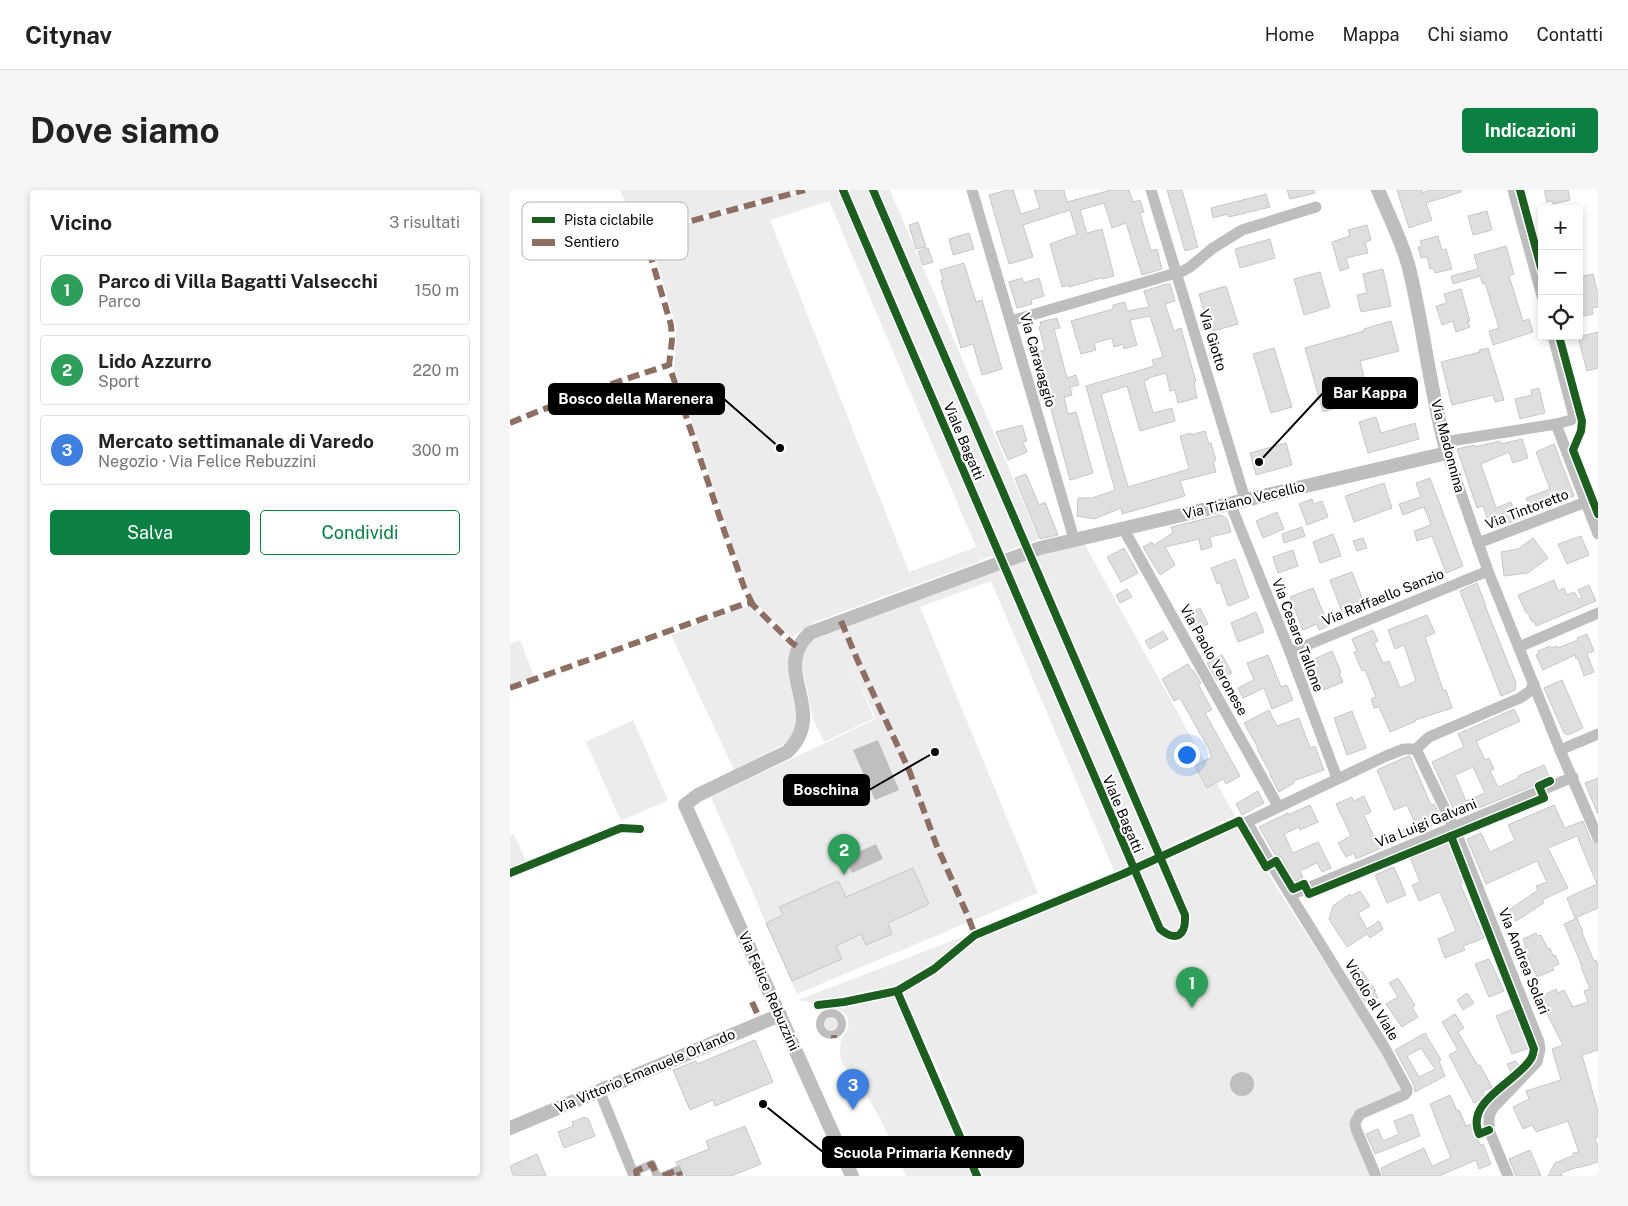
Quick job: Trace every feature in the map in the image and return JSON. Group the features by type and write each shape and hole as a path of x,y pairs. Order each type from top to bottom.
{"street":[{"name":"Via Caravaggio","path":"972,190 1074,539"},
{"name":"Via Giotto","path":"1151,190 1245,499"},
{"name":"Via Madonnina","path":"1378,190 1398,234 1409,268 1446,447 1478,543 1519,647 1534,691 1598,838"},
{"path":"1513,190 1542,295"},
{"path":"1011,321 1176,273 1190,267 1213,248 1242,230 1316,207"},
{"path":"1446,447 1572,419 1573,413 1554,340"},
{"path":"1556,424 1598,534"},
{"name":"Via Tiziano Vecellio","path":"685,806 688,801 698,795 787,752 794,745 804,720 795,671 795,656 801,644 810,633 1040,548 1230,503 1446,447"},
{"name":"Via Tintoretto","path":"1478,543 1586,502"},
{"name":"Via Cesare Tallone","path":"1230,503 1290,652 1337,778"},
{"name":"Via Paolo Veronese","path":"1123,528 1278,806"},
{"name":"Via Raffaello Sanzio","path":"1290,652 1488,571"},
{"path":"1519,647 1598,613"},
{"path":"1278,806 1404,749 1416,749 1429,737 1534,691"},
{"path":"1560,750 1598,734"},
{"name":"Via Andrea Solari","path":"1416,749 1454,828 1539,1042 1540,1050 1537,1062 1493,1108 1489,1116 1489,1130 1508,1176"},
{"name":"Via Luigi Galvani","path":"1291,895 1573,777"},
{"name":"Via Felice Rebuzzini","path":"685,806 852,1176"},
{"name":"Vicolo al Viale","path":"1278,806 1247,822 1386,1050 1407,1088 1407,1092 1404,1095 1360,1114 1355,1123 1376,1176"},
{"name":"Via Vittorio Emanuele Orlando","path":"510,1128 780,1015"},
{"path":"599,1090 635,1176"},
{"path":"635,1176 636,1170 652,1164 657,1176"},
{"path":"663,1176 678,1170 680,1176"}],"shaded area":[{"path":"620,190 800,190 688,220 688,202 625,202"},
{"path":"810,190 890,190 1039,539 982,560 977,550 981,561 815,622 792,637 752,599 739,565 674,368 677,329 656,260 688,260 688,224","holes":["829,201 976,547 909,572 770,220"]},
{"path":"1084,543 1235,816 1171,845 1176,855 1239,826 1404,1087 1401,1092 1355,1114 1373,1176 984,1176 931,1053 927,1053 903,995 906,989 933,973 977,939 1118,880 991,581 920,607 1038,893 797,994 711,797 876,719 853,667 874,718 824,742 813,719 801,660 804,651 813,640 1044,552"},
{"path":"742,607 752,608 762,616 791,648 789,659 800,719 790,741 734,770 671,635"},
{"path":"520,640 535,678 510,687 510,644"},
{"path":"633,720 668,800 621,821 586,742"},
{"path":"878,740 899,790 875,800 853,750"},
{"path":"514,834 526,861 510,868 510,836"},
{"path":"876,844 883,859 852,873 845,858"},
{"path":"967,935 932,966 895,988 816,1003 798,1000"},
{"path":"895,996 972,1176 906,1176 874,1108 861,1087 842,1063 840,1047 848,1027 848,1018 840,1011 829,1009"},
{"path":"828,1017 834,1017 838,1024 834,1031 828,1031 824,1027 824,1021"},
{"path":"1242,1072 1250,1076 1254,1084 1250,1092 1242,1096 1234,1092 1230,1084 1234,1076"}],"building":[{"path":"1013,190 1021,214 1040,208 1034,190 1064,190 1067,202 1111,190 1129,190 1133,202 1140,200 1144,212 1140,213 1151,251 1157,249 1162,269 1142,275 1126,223 1112,228 1104,203 1080,210 1087,233 1102,229 1114,276 1062,287 1050,244 1077,234 1070,210 1023,225 1033,257 1009,264 989,195"},
{"path":"1167,190 1182,190 1198,247 1185,251"},
{"path":"1287,190 1314,190 1315,193 1290,199"},
{"path":"1397,190 1422,190 1422,193 1430,190 1461,190 1461,192 1426,203 1432,220 1409,228"},
{"path":"1544,190 1568,190 1570,200 1553,204 1552,201 1547,202"},
{"path":"1266,194 1270,207 1229,217 1228,214 1213,218 1211,208"},
{"path":"1487,211 1492,230 1473,235 1468,216"},
{"path":"918,222 926,247 916,249 909,225"},
{"path":"1367,225 1371,240 1365,242 1368,253 1346,258 1349,268 1340,271 1332,242 1350,236 1348,230"},
{"path":"969,233 974,249 953,255 949,239"},
{"path":"1438,236 1442,250 1446,249 1452,269 1435,273 1433,268 1430,269 1427,257 1421,258 1418,247 1422,246 1420,241"},
{"path":"1270,239 1275,258 1240,268 1235,249"},
{"path":"1506,246 1514,274 1509,276 1523,321 1529,319 1533,332 1493,345 1489,331 1499,328 1485,283 1483,284 1480,276 1453,284 1451,276 1478,269 1474,255"},
{"path":"928,248 933,262 923,265 918,251"},
{"path":"964,263 976,302 982,300 1002,369 982,375 973,344 961,348 941,281 943,280 940,270"},
{"path":"1383,269 1391,306 1361,312 1357,295 1367,293 1363,274"},
{"path":"1320,272 1330,307 1304,315 1294,279"},
{"path":"1593,274 1598,294 1598,307 1592,308 1593,314 1583,316 1583,295 1583,276"},
{"path":"1022,278 1024,283 1039,278 1044,296 1031,300 1032,304 1017,308 1009,282"},
{"path":"1170,284 1175,301 1165,304 1174,331 1181,328 1196,382 1194,383 1197,398 1178,403 1175,390 1170,391 1166,373 1148,378 1144,381 1153,413 1172,408 1175,421 1140,431 1127,386 1101,394 1128,487 1189,469 1180,436 1191,433 1191,435 1205,431 1216,460 1213,461 1216,472 1180,481 1185,496 1122,514 1121,508 1094,519 1077,516 1078,498 1092,498 1115,490 1086,386 1154,366 1152,360 1163,357 1150,316 1130,320 1137,345 1124,349 1123,344 1114,347 1112,338 1094,343 1096,350 1081,354 1071,321 1113,309 1113,305 1125,302 1127,311 1149,307 1144,291"},
{"path":"1226,286 1238,324 1210,332 1199,294"},
{"path":"1461,289 1470,327 1456,332 1453,321 1442,325 1436,306 1447,303 1444,294"},
{"path":"1057,318 1060,328 1054,329 1067,378 1076,375 1079,385 1070,387 1072,395 1064,397 1068,414 1076,412 1093,473 1070,480 1049,402 1042,385 1046,384 1038,352 1045,350 1039,327 1041,326 1040,322"},
{"path":"1391,321 1399,351 1360,361 1364,377 1335,385 1342,406 1323,412 1305,348"},
{"path":"1598,332 1598,368 1587,371 1579,340 1583,340 1583,336"},
{"path":"1274,348 1292,407 1271,413 1253,354"},
{"path":"1488,348 1504,400 1495,402 1493,395 1452,405 1441,362 1480,352 1479,350"},
{"path":"1539,388 1545,413 1520,419 1515,399 1532,395 1531,390"},
{"path":"1376,417 1381,433 1415,423 1419,439 1368,453 1359,422"},
{"path":"1022,425 1027,441 1023,442 1027,452 1008,460 996,432"},
{"path":"1522,439 1528,458 1513,463 1509,452 1481,464 1496,508 1511,502 1517,520 1491,529 1483,506 1477,508 1457,449 1500,441 1501,444"},
{"path":"1286,443 1292,465 1256,475 1250,453"},
{"path":"1554,444 1574,496 1532,512 1526,498 1550,489 1536,452"},
{"path":"1026,474 1039,505 1045,502 1058,535 1040,539 1015,478"},
{"path":"1430,478 1463,566 1446,573 1432,536 1417,541 1414,531 1431,525 1424,507 1403,515 1399,504 1421,497 1416,483"},
{"path":"1384,483 1392,508 1354,522 1345,496"},
{"path":"1312,499 1314,504 1322,501 1328,517 1307,525 1299,504"},
{"path":"1277,512 1284,529 1263,538 1256,521"},
{"path":"1221,515 1227,519 1231,532 1210,537 1212,547 1201,550 1199,539 1165,547 1175,565 1160,575 1143,547 1152,542 1154,545 1173,533 1171,527"},
{"path":"1302,527 1305,536 1284,543 1282,534"},
{"path":"1333,534 1341,556 1320,563 1313,542"},
{"path":"1581,536 1589,555 1567,564 1558,544"},
{"path":"1363,538 1367,548 1357,551 1353,541"},
{"path":"1533,538 1548,558 1528,573 1504,576 1501,552 1518,549"},
{"path":"1124,548 1138,573 1121,582 1107,557"},
{"path":"1293,550 1298,566 1278,573 1273,557"},
{"path":"1235,559 1249,598 1228,606 1220,583 1217,584 1211,568"},
{"path":"1352,572 1364,603 1342,612 1330,580"},
{"path":"1554,580 1558,591 1564,588 1567,595 1574,592 1579,599 1582,598 1578,590 1589,585 1596,601 1536,626 1528,613 1526,613 1518,595"},
{"path":"1477,583 1486,606 1484,607 1516,683 1515,690 1501,696 1460,591"},
{"path":"1313,588 1329,626 1319,630 1317,624 1303,630 1290,597"},
{"path":"1127,589 1132,597 1120,603 1116,595"},
{"path":"1200,608 1208,624 1192,632 1184,616"},
{"path":"1256,612 1264,632 1238,642 1231,623"},
{"path":"1427,615 1435,633 1425,637 1443,690 1446,690 1452,708 1415,720 1390,732 1379,707 1374,708 1371,699 1376,697 1365,670 1362,671 1354,652 1357,651 1352,639 1373,630 1378,641 1374,643 1383,663 1389,661 1400,688 1416,681 1404,645 1395,649 1388,630"},
{"path":"1163,631 1168,639 1150,649 1145,641"},
{"path":"1587,634 1594,651 1587,654 1594,672 1584,676 1578,658 1576,659 1575,655 1543,670 1536,655 1539,654 1538,651 1550,646 1551,648 1557,646 1558,648"},
{"path":"1332,651 1343,682 1324,690 1310,661"},
{"path":"1222,655 1232,673 1217,681 1207,663"},
{"path":"1268,655 1281,687 1287,685 1293,700 1272,709 1264,688 1243,698 1238,688 1254,680 1247,663"},
{"path":"1188,664 1201,683 1198,684 1212,710 1205,713 1240,776 1226,784 1223,779 1207,788 1195,766 1212,757 1210,751 1180,698 1174,701 1162,679"},
{"path":"1562,680 1583,728 1568,735 1564,733 1544,688"},
{"path":"1514,709 1520,721 1476,741 1485,760 1489,758 1494,769 1490,771 1498,787 1544,765 1550,779 1459,816 1456,809 1454,810 1432,762 1464,747 1458,734","holes":["1473,767 1485,793 1466,801 1455,775"]},
{"path":"1269,710 1277,726 1299,718 1310,748 1315,746 1324,770 1293,781 1294,783 1279,792 1244,723"},
{"path":"1352,711 1366,748 1347,755 1334,718"},
{"path":"1410,756 1431,805 1434,804 1440,815 1437,816 1440,822 1356,859 1354,853 1346,857 1338,843 1351,836 1336,804 1352,797 1354,801 1364,796 1371,812 1364,815 1376,841 1416,825 1407,805 1394,810 1377,770"},
{"path":"1598,778 1598,814 1585,783"},
{"path":"1258,791 1264,803 1242,815 1236,804"},
{"path":"1310,805 1318,822 1300,830 1299,827 1284,834 1293,853 1318,842 1331,868 1322,872 1317,863 1300,871 1303,877 1294,882 1281,856 1277,858 1259,827"},
{"path":"1554,805 1565,828 1583,821 1591,841 1598,845 1598,908 1575,918 1567,898 1597,884 1577,836 1548,848 1568,888 1542,900 1544,903 1516,921 1509,910 1538,890 1536,886 1547,882 1537,861 1486,884 1467,839 1481,833 1490,852 1515,840 1508,825"},
{"path":"1450,840 1467,881 1460,884 1484,938 1463,946 1465,950 1445,958 1438,939 1456,931 1440,892 1419,901 1412,885 1420,882 1410,857"},
{"path":"1394,867 1406,895 1387,903 1375,875"},
{"path":"913,868 929,904 888,923 892,934 866,945 861,934 836,946 842,959 792,981 766,923 783,915 779,907 838,881 846,897"},
{"path":"1360,891 1370,906 1358,913 1367,929 1379,921 1383,929 1370,938 1367,934 1347,947 1329,919 1333,906 1350,894 1351,896"},
{"path":"1577,918 1594,961 1596,960 1598,965 1598,1050 1582,1055 1598,1111 1598,1137 1595,1138 1598,1147 1598,1162 1561,1173 1562,1176 1548,1176 1555,1163 1574,1155 1573,1153 1579,1152 1568,1121 1536,1132 1532,1125 1523,1129 1513,1107 1529,1099 1526,1091 1561,1080 1552,1049 1563,1045 1542,1004 1545,1003 1542,996 1556,989 1558,993 1564,990 1573,1007 1588,1002 1584,991 1590,989 1564,924"},
{"path":"1536,933 1537,936 1541,935 1559,964 1552,967 1554,970 1537,977 1524,948 1526,947 1523,939"},
{"path":"1489,959 1504,991 1489,997 1475,964"},
{"path":"1362,971 1376,991 1374,991 1378,998 1367,1005 1350,978"},
{"path":"1398,978 1415,1005 1412,1008 1418,1017 1402,1027 1386,1004 1398,997 1389,983"},
{"path":"1467,993 1474,1003 1463,1010 1457,1000"},
{"path":"1513,1009 1529,1048 1512,1054 1496,1016"},
{"path":"1455,1014 1464,1028 1458,1032 1492,1087 1482,1092 1485,1097 1474,1103 1449,1055 1458,1050 1442,1022"},
{"path":"1425,1033 1441,1060 1439,1061 1445,1076 1415,1092 1414,1085 1395,1050","holes":["1421,1048 1435,1069 1419,1077 1407,1056"]},
{"path":"755,1040 773,1082 715,1106 713,1100 690,1110 673,1070 696,1061 697,1064"},
{"path":"1516,1061 1519,1067 1512,1074 1507,1064"},
{"path":"1450,1095 1466,1126 1471,1124 1480,1145 1483,1144 1491,1164 1479,1169 1476,1160 1439,1176 1383,1176 1381,1168 1424,1148 1432,1166 1451,1158 1430,1104"},
{"path":"1412,1114 1420,1136 1375,1154 1366,1134 1378,1129 1383,1141 1399,1134 1394,1121"},
{"path":"585,1117 585,1119 588,1118 595,1136 564,1148 558,1132 573,1126 572,1122"},
{"path":"745,1126 761,1164 731,1176 686,1176 682,1166 677,1165 676,1162 709,1149 706,1141"},
{"path":"1530,1150 1541,1176 1516,1176 1509,1159"},
{"path":"537,1154 546,1176 513,1176 510,1166"}],"marked path":[{"path":"688,222 805,190"},
{"path":"652,260 671,325 672,340 669,365 725,533 744,587 753,605"},
{"path":"510,423 589,392 669,365"},
{"path":"510,688 750,603 798,647"},
{"path":"841,621 909,770 936,844 975,935"},
{"path":"752,1002 757,1013"},
{"path":"637,1176 636,1171 652,1164 657,1176"},
{"path":"663,1176 678,1170 680,1176"}],"cycle path":[{"name":"Viale Bagatti","path":"843,190 1160,929 1171,936 1179,935 1184,928 1185,915 873,190"},
{"path":"1520,190 1538,256"},
{"path":"1560,340 1582,421 1581,431 1573,450 1598,514"},
{"path":"1239,821 1266,867 1276,861 1293,889 1304,884 1309,894 1544,798 1539,786 1550,781"},
{"path":"818,1005 844,1002 897,991 934,969 975,935 1123,874 1239,821"},
{"path":"510,873 621,828 640,829"},
{"path":"1451,836 1534,1049 1532,1058 1485,1102 1479,1112 1477,1122 1479,1134 1489,1130"},
{"path":"897,991 977,1176"}],"place":[{"name":"Bosco della Marenera","path":"780,448"},
{"name":"Bar Kappa","path":"1259,462"},
{"name":"Boschina","path":"935,752"},
{"name":"Lido Azzurro","path":"844,875"},
{"name":"Parco di Villa Bagatti Valsecchi","path":"1192,1008"},
{"name":"Scuola Primaria Kennedy","path":"763,1104"},
{"name":"Mercato settimanale di Varedo","path":"853,1110"}]}
